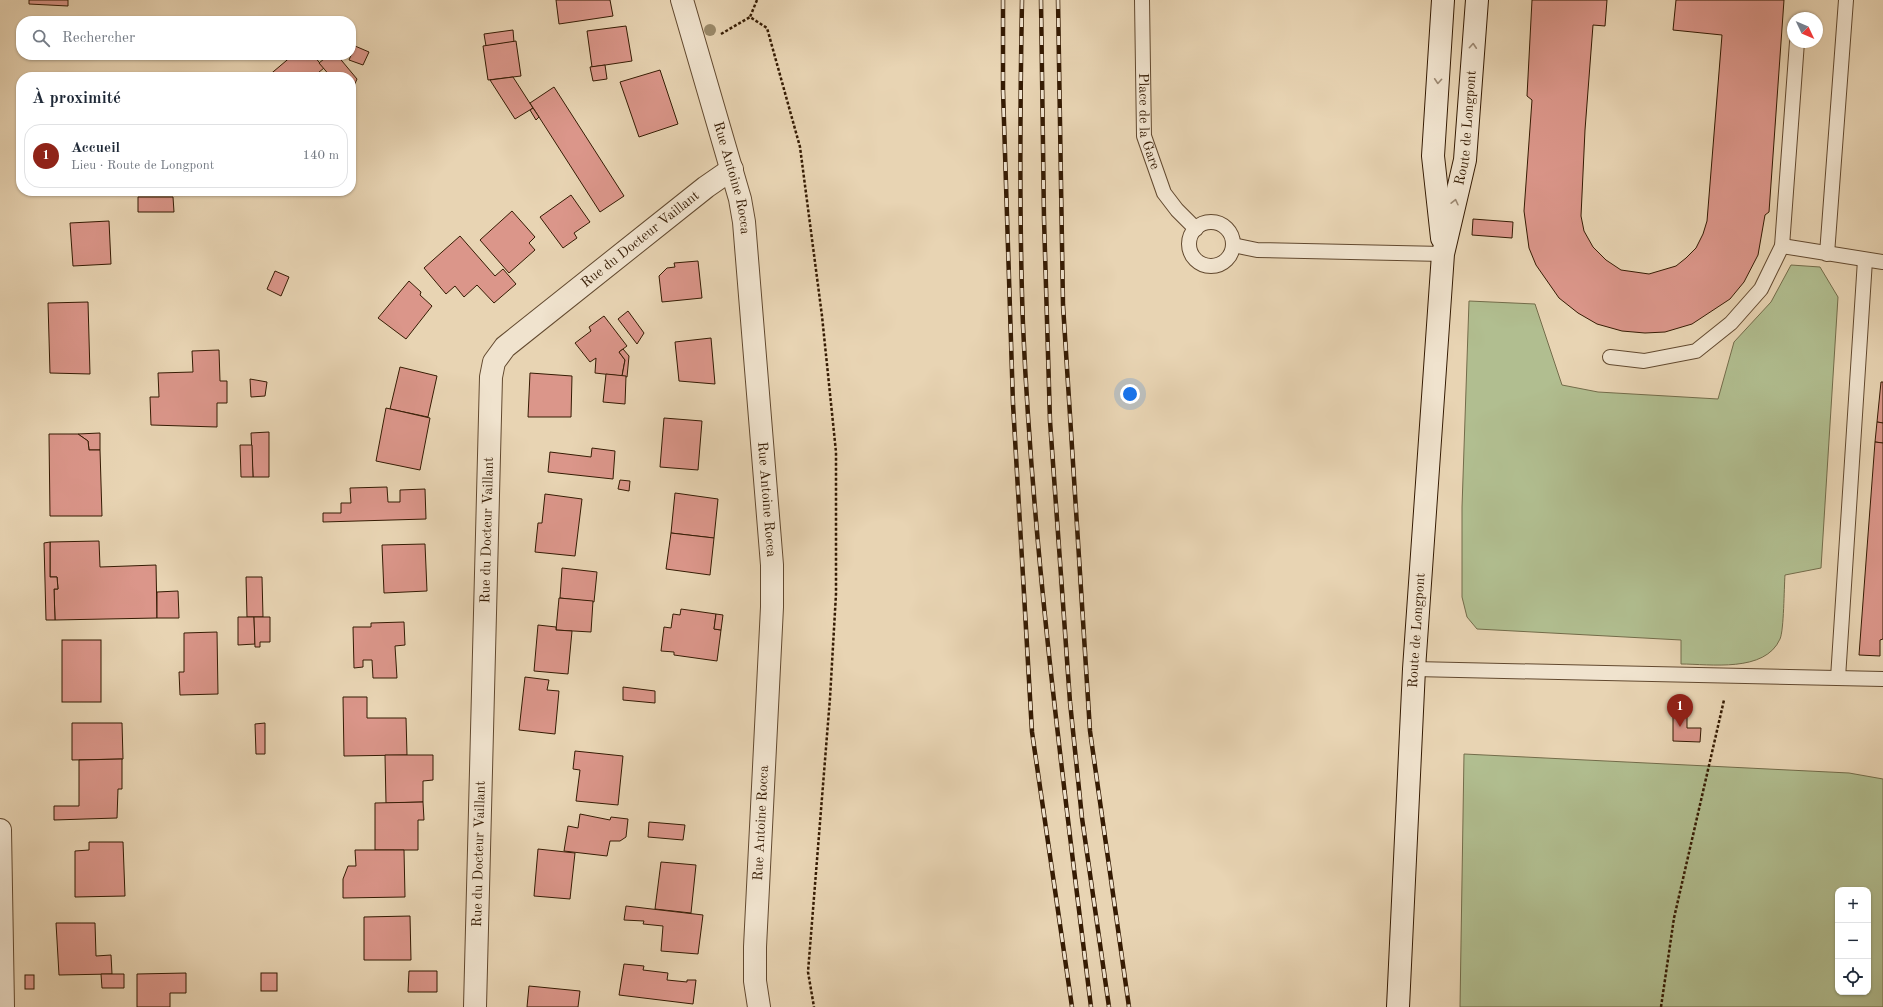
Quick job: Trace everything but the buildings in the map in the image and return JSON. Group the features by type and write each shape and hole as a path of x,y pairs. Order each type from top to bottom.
{"street":[{"name":"Rue Antoine Rocca","path":"682,0 732,169 744,222 772,565 772,607 754,947 755,981 759,1007"},
{"name":"Route de Longpont","path":"1443,0 1433,156 1443,254"},
{"name":"Route de Longpont","path":"1398,1007 1414,669 1443,254 1465,160 1477,0"},
{"name":"Rue du Docteur Vaillant","path":"475,1007 491,377 494,362 505,347 706,187 732,169"},
{"path":"0,830 3,1007"}],"lane":[{"name":"Place de la Gare","path":"1142,0 1144,136 1164,193 1177,210 1196,229"},
{"path":"1827,254 1846,0"},
{"path":"1610,357 1644,361 1696,351 1730,324 1761,289 1782,246 1797,48"},
{"path":"1209,222 1223,226 1232,237 1233,244 1232,252 1222,264 1207,267 1193,258 1189,247 1191,235 1201,224 1209,222"},
{"path":"1233,244 1257,250 1443,254"},
{"path":"1782,246 1883,262"},
{"path":"1838,678 1865,260"},
{"path":"1414,669 1883,679"}],"path":[{"path":"697,48 750,17 757,0"},
{"path":"750,17 767,28 800,147 822,316 836,452 836,594 830,698 808,972 814,1007"},
{"path":"1661,1007 1674,918 1729,676"}],"green space":[{"path":"1791,265 1820,267 1838,297 1821,568 1785,575 1781,634 1780,639 1773,650 1750,662 1721,665 1681,664 1681,640 1477,629 1467,617 1462,597 1462,507 1469,301 1535,304 1562,385 1598,392 1718,399 1734,342 1771,302"},
{"path":"1464,754 1849,773 1883,779 1883,1007 1460,1007"}],"railway":[{"path":"1003,0 1003,90 1013,404 1032,732 1072,1007"},
{"path":"1022,0 1020,203 1023,325 1028,410 1034,496 1050,666 1091,1007"},
{"path":"1041,0 1044,219 1050,421 1070,702 1082,818 1109,1007"},
{"path":"1058,0 1063,305 1090,731 1129,1007"}],"place":[{"name":"Accueil","path":"1680,727"}]}
